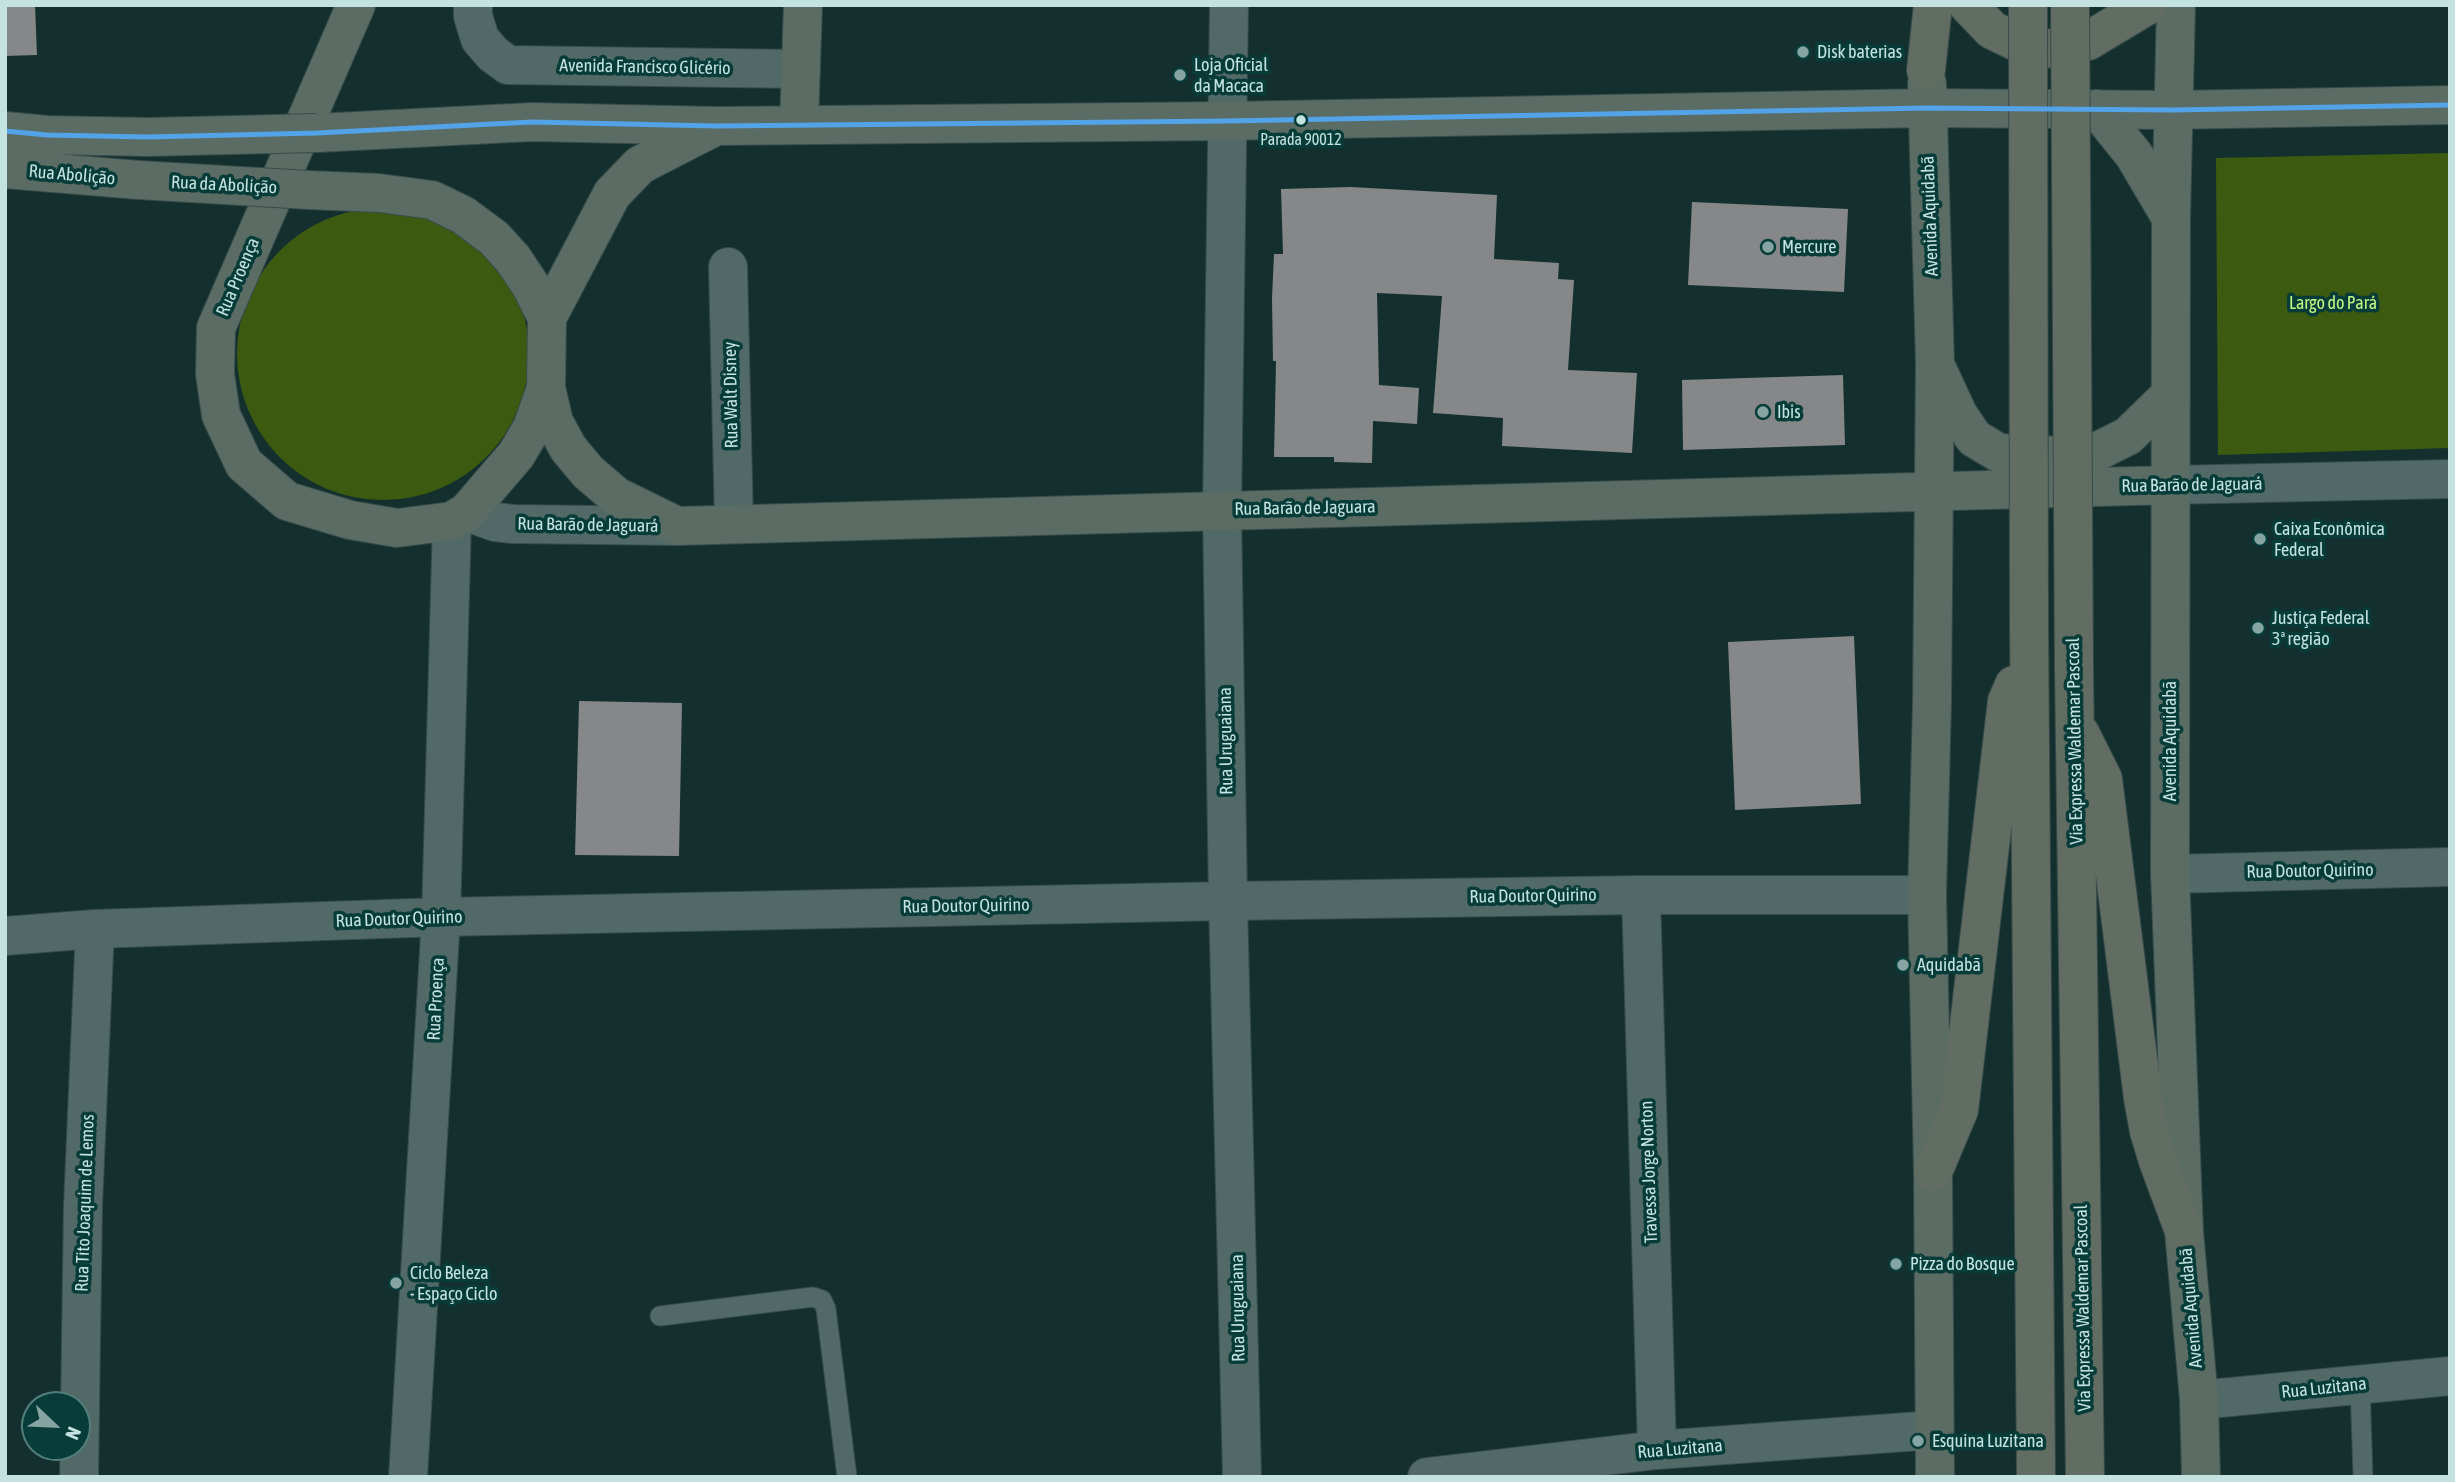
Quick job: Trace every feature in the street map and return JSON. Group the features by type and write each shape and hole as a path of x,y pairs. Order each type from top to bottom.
{"highway":[{"path":"1926,70 1933,5"},
{"path":"1968,5 1992,30 2023,45 2054,49 2088,41 2148,5"},
{"path":"2028,5 2029,638 2036,1477"},
{"name":"Via Expressa Waldemar Pascoal","path":"2070,5 2074,670 2085,1477"},
{"path":"1933,1172 1959,1110 2007,701 2029,638"},
{"path":"2075,722 2104,779 2143,1098 2158,1161 2184,1231"}],"main road":[{"name":"Rua Proença","path":"356,5 216,328 215,374 221,415 244,464 287,501 350,520 397,528 459,516"},
{"path":"799,123 803,5"},
{"name":"Avenida Aquidabã","path":"2176,5 2171,218 2170,874 2184,1231 2199,1400 2201,1477"},
{"name":"Avenida Aquidabã","path":"1926,70 1935,363 1933,704 1927,895 1933,1172 1935,1477"},
{"path":"5,131 148,137 317,133 533,122 717,126 799,123 1226,121 1927,108 2172,110 2450,105"},
{"path":"2097,108 2134,155 2171,218"},
{"path":"459,516 516,455 532,428 546,388 547,318 612,194 640,165 717,126"},
{"name":"Rua Abolição","path":"5,169 139,180"},
{"name":"Rua da Abolição","path":"139,180 379,193 432,201 463,215 494,238 513,258 547,318"},
{"path":"1935,363 1958,414 1974,438 1999,453 2086,457 2128,436 2170,395"},
{"name":"Rua Barão de Jaguará","path":"546,388 554,422 568,448 588,472 616,496 677,526"},
{"name":"Rua Barão de Jaguará","path":"1934,492 2170,485"},
{"name":"Rua Barão de Jaguara","path":"677,526 1934,492"}],"street":[{"name":"Avenida Francisco Glicério","path":"473,5 472,16 480,39 493,54 508,65 801,69"},
{"name":"Rua Uruguaiana","path":"1229,5 1222,510 1242,1477"},
{"name":"Avenida Aquidabã","path":"1926,5 1926,70"},
{"name":"Rua Walt Disney","path":"728,267 734,523"},
{"name":"Rua Barão de Jaguará","path":"2170,485 2450,479"},
{"name":"Rua Barão de Jaguará","path":"459,516 513,524 677,526"},
{"name":"Rua Proença","path":"408,1477 441,917 459,516"},
{"name":"Rua Doutor Quirino","path":"2170,874 2450,867"},
{"name":"Rua Doutor Quirino","path":"5,936 95,929 441,917 1228,901 1642,895 1927,895"},
{"name":"Travessa Jorge Norton","path":"1642,895 1657,1450"},
{"name":"Rua Tito Joaquim de Lemos","path":"79,1477 83,1206 95,929"},
{"name":"Rua Luzitana","path":"2199,1400 2450,1376"},
{"name":"Rua Luzitana","path":"1427,1477 1657,1450 1934,1430"}],"lane":[{"path":"660,1316 813,1297 822,1300 826,1309 847,1477"},
{"path":"2360,1384 2363,1477"}],"green space":[{"name":"Largo do Pará","path":"2450,153 2450,448 2218,455 2216,158"},
{"path":"369,208 397,208 425,214 452,225 476,241 496,261 512,285 523,312 529,354 523,396 512,423 496,447 476,467 452,483 425,494 397,500 369,500 341,494 314,483 290,467 270,447 254,423 243,396 237,368 237,340 243,312 254,285 270,261 290,241 314,225 341,214"}],"building":[{"path":"5,5 35,5 37,55 5,56"},
{"path":"1351,187 1497,195 1494,259 1559,263 1558,279 1574,280 1568,370 1637,373 1632,453 1502,446 1503,418 1433,413 1442,296 1377,293 1379,385 1419,388 1417,424 1373,421 1372,463 1334,462 1334,457 1274,457 1276,361 1273,361 1272,298 1274,254 1283,254 1281,189"},
{"name":"Mercure","path":"1692,202 1848,209 1844,292 1688,285"},
{"name":"Ibis","path":"1843,375 1845,445 1683,450 1682,380"},
{"path":"1854,636 1861,804 1735,810 1728,642"},
{"path":"579,701 682,703 679,856 575,855"}],"transit line":[{"path":"5,131 47,135 148,137 317,133 532,122 717,126 1226,121 1927,108 2172,110 2450,105"}],"place":[{"name":"Disk baterias","path":"1803,52"},
{"name":"Loja Oficial da Macaca","path":"1180,75"},
{"name":"Parada 90012","path":"1301,120"},
{"name":"Mercure","path":"1768,247"},
{"name":"Ibis","path":"1763,412"},
{"name":"Caixa Econômica Federal","path":"2260,539"},
{"name":"Justiça Federal 3ª região","path":"2258,628"},
{"name":"Aquidabã","path":"1903,965"},
{"name":"Pizza do Bosque","path":"1896,1264"},
{"name":"Ciclo Beleza - Espaço Ciclo","path":"396,1283"},
{"name":"Esquina Luzitana","path":"1918,1441"}]}
